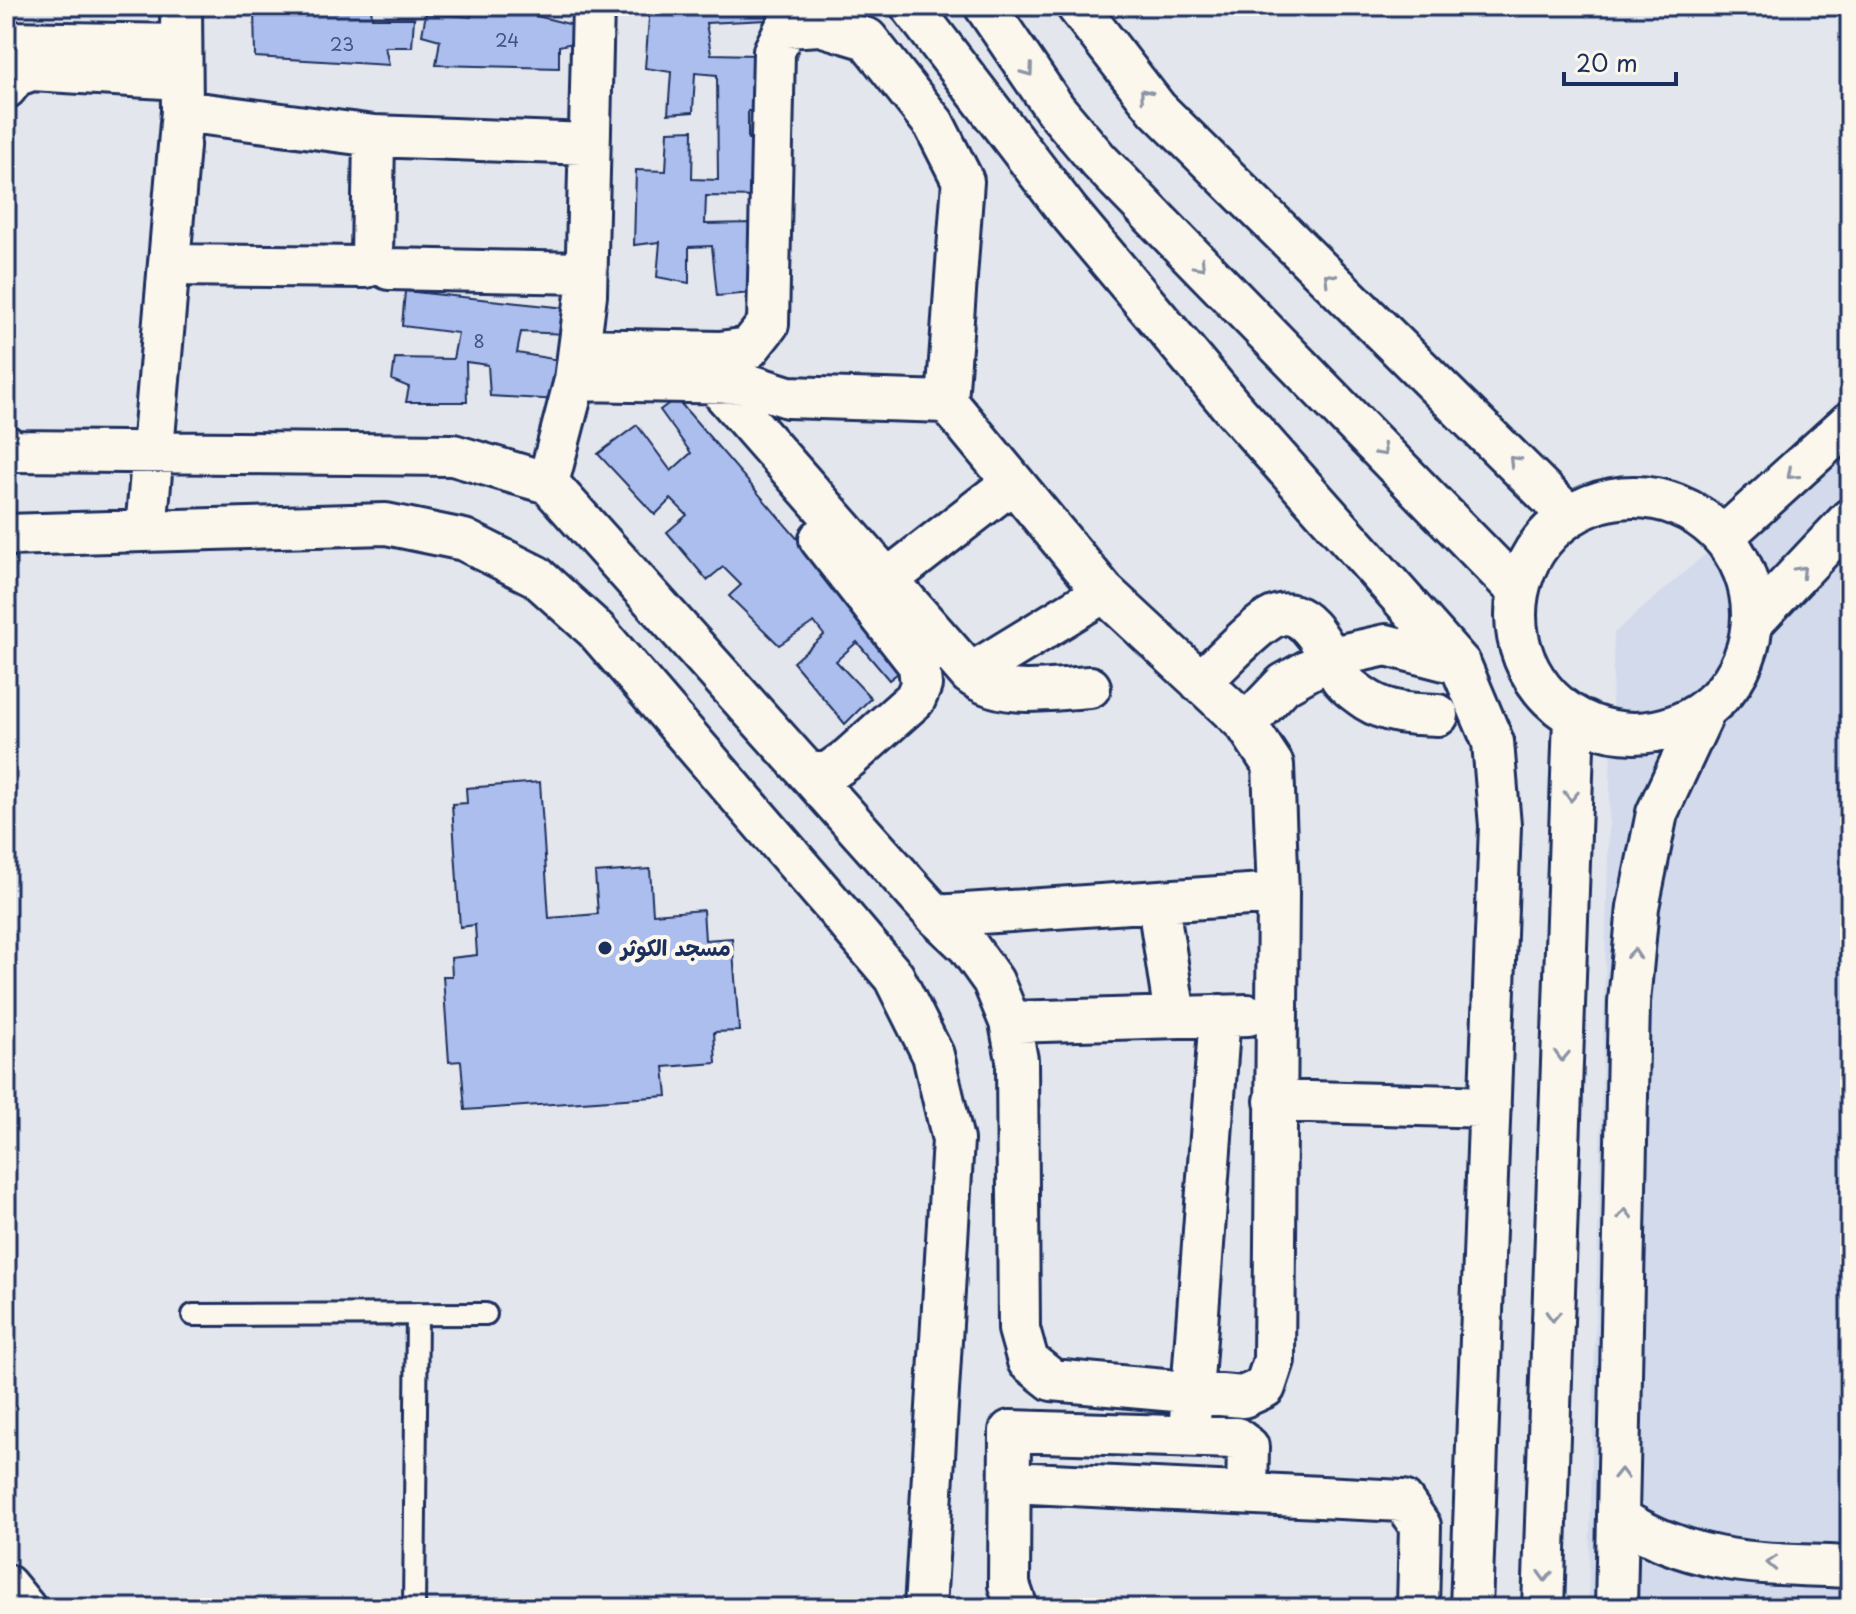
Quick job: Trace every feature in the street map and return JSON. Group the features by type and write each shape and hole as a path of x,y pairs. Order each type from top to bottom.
{"street":[{"path":"146,531 168,276 181,79 181,6"},
{"path":"548,483 577,364 586,284 593,6"},
{"path":"911,6 1086,233 1232,407 1460,664 1493,742 1500,826 1471,1608"},
{"path":"985,6 1055,109 1099,161 1518,591"},
{"path":"1077,6 1157,109 1569,516"},
{"path":"6,446 11,451 453,455 548,483 936,916 968,946 993,981 1010,1022 1017,1060 1019,1329 1028,1361 1052,1380 1243,1397 1265,1387 1274,1360 1278,893 1273,765 1246,724 1104,592 947,402 963,181 934,124 867,39 820,25 786,27 774,51 768,324 749,348 577,364"},
{"path":"6,42 181,79 374,136 589,144"},
{"path":"6,88 15,76 32,70 181,79"},
{"path":"168,276 366,267 372,257 374,136"},
{"path":"168,276 382,284 586,284"},
{"path":"577,364 744,383 788,397 947,402"},
{"path":"714,382 970,674 987,687 1008,692 1090,687"},
{"path":"1723,537 1850,422"},
{"path":"887,580 1013,482"},
{"path":"1633,497 1666,501 1697,515 1723,537 1741,563 1750,592 1752,623 1745,656 1729,686 1705,710 1674,727 1641,734 1606,731 1574,718 1545,695 1525,664 1516,628 1518,591 1537,549 1569,516 1600,502 1633,497"},
{"path":"1752,623 1850,519"},
{"path":"6,535 386,524 464,540 536,576 596,630 894,977 933,1055 953,1140 925,1608"},
{"path":"808,773 828,773 849,758 915,699 921,685 919,665 820,539"},
{"path":"970,674 1104,592"},
{"path":"1200,682 1271,618 1287,613 1303,620 1332,657 1341,678 1368,701 1402,714 1438,715"},
{"path":"1246,724 1284,684 1332,657 1386,645 1460,664"},
{"path":"1616,1608 1629,1002 1638,907 1657,813 1705,710"},
{"path":"1543,1608 1574,718"},
{"path":"936,916 1158,904 1278,893"},
{"path":"1158,904 1175,1016"},
{"path":"1188,1436 1220,1015"},
{"path":"1010,1022 1276,1015"},
{"path":"1275,1101 1490,1107"},
{"path":"1017,1608 1009,1585 1010,1431 1236,1438 1248,1447 1247,1493"},
{"path":"1010,1482 1403,1501 1420,1526 1418,1608"},
{"path":"1620,1519 1680,1550 1712,1558 1850,1567"},
{"path":"6,1585 25,1608"}],"lane":[{"path":"414,1608 417,1314"},
{"path":"193,1315 486,1314"}],"shaded area":[{"path":"1850,429 1850,1608 1588,1608 1614,633"}],"building":[{"path":"302,6 371,6 372,18 414,18 412,47 385,47 389,65 255,57 254,8 302,12"},
{"path":"473,6 491,6 504,12 505,6 536,6 533,15 577,26 573,43 559,46 559,68 436,65 440,40 422,35 426,13 471,17"},
{"path":"650,6 768,6 767,20 706,23 711,54 757,55 763,111 748,111 748,139 761,139 757,197 706,196 705,224 753,223 752,293 717,296 712,246 689,247 689,283 657,277 660,242 634,245 636,170 666,171 668,131 693,130 692,179 718,180 717,75 695,73 693,112 668,114 671,72 645,68"},
{"path":"405,291 566,308 567,334 521,332 517,353 577,363 560,400 490,396 488,365 466,362 467,402 406,402 409,387 392,380 395,358 453,359 458,333 402,326"},
{"path":"676,398 907,666 889,680 857,642 836,661 871,698 845,724 793,662 824,635 814,622 779,645 729,596 741,585 723,567 707,580 667,532 687,515 671,499 655,515 598,454 637,425 671,471 691,453 660,410"},
{"name":"مسجد الكوثر","path":"540,782 549,918 598,914 595,873 650,869 653,914 703,910 705,940 732,938 739,1031 714,1032 716,1063 664,1067 667,1096 465,1110 461,1061 449,1062 443,976 452,976 451,958 477,955 475,925 460,927 452,804 467,803 466,788"}],"place":[{"name":"مسجد الكوثر","path":"605,948"}]}
